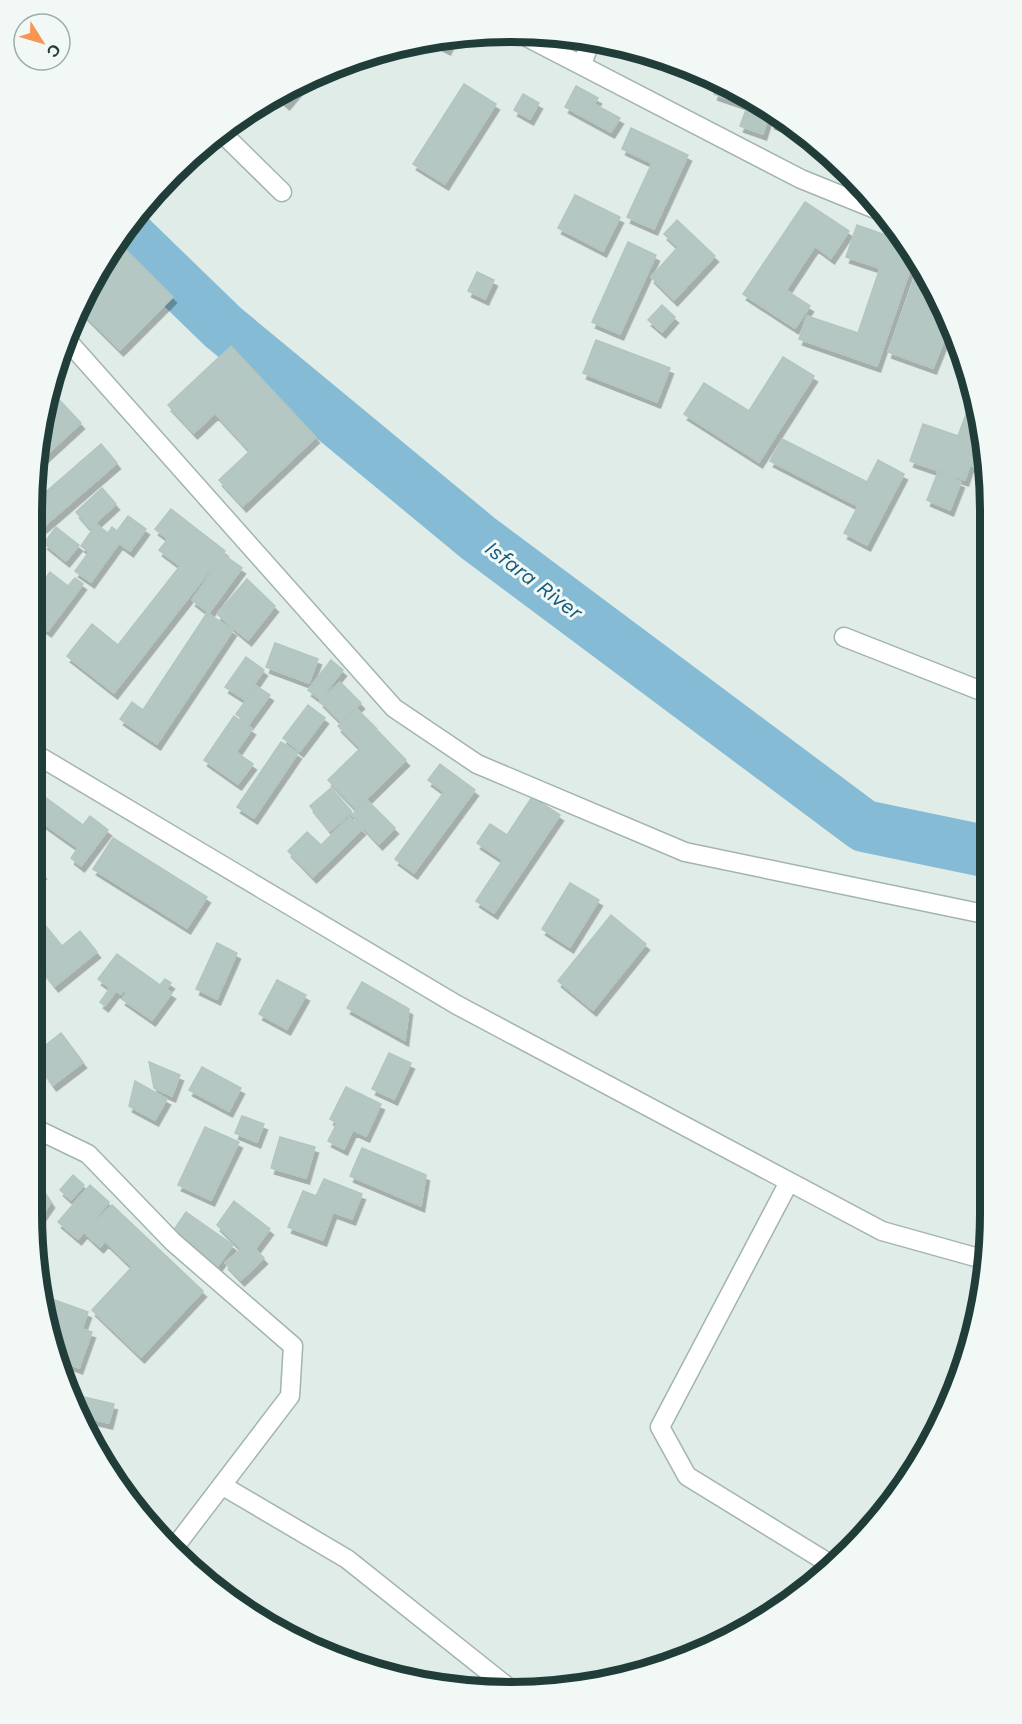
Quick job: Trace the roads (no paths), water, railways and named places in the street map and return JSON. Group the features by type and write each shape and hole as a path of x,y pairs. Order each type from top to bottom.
{"street":[{"path":"538,43 801,178 867,205"},
{"path":"582,65 588,49"},
{"path":"227,138 282,192"},
{"path":"72,346 394,708 477,764 685,852 980,913"},
{"path":"844,637 980,690"},
{"path":"42,758 457,1005 882,1231 978,1258"},
{"path":"42,1131 88,1154 173,1242 293,1346 290,1396 178,1543"},
{"path":"789,1182 660,1426 687,1476 825,1561"},
{"path":"223,1486 347,1559 501,1682"}],"waterway":[{"name":"Isfara River","path":"130,237 223,327 478,538 864,826 980,850"}]}
